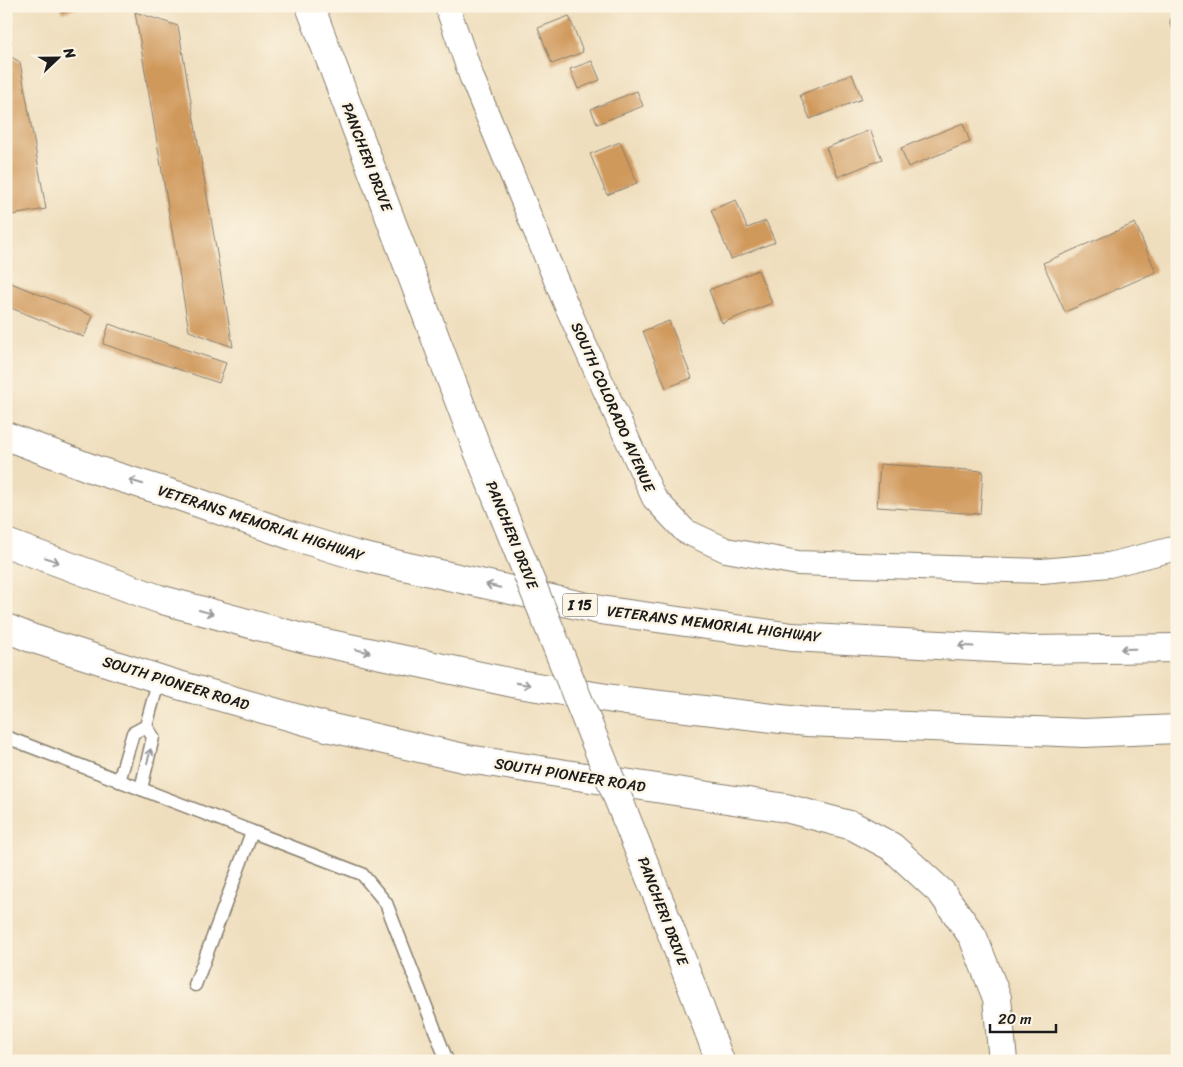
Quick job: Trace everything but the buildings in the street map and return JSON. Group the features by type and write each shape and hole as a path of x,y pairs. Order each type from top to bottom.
{"main road":[{"name":"PANCHERI DRIVE","path":"310,6 478,451 661,906 720,1061"},
{"name":"VETERANS MEMORIAL HIGHWAY","path":"6,436 96,470 179,496 294,536 355,554 600,610 792,637 1031,650 1177,648"},
{"path":"6,543 158,599 302,638 518,684 616,700 807,722 1084,733 1177,729"},
{"name":"SOUTH PIONEER ROAD","path":"6,628 31,638 159,679 327,727 468,759 786,808 853,826 892,847 942,893 973,937 997,998 1003,1061"}],"street":[{"name":"SOUTH COLORADO AVENUE","path":"447,6 472,78 539,239 654,498 685,531 726,550 808,563 1042,571 1109,565 1177,548"}],"lane":[{"path":"119,780 133,733 146,726 159,679"},
{"path":"140,789 153,737 146,726"},
{"path":"7,739 362,874 386,902 447,1061"},
{"path":"195,985 252,832"}]}
